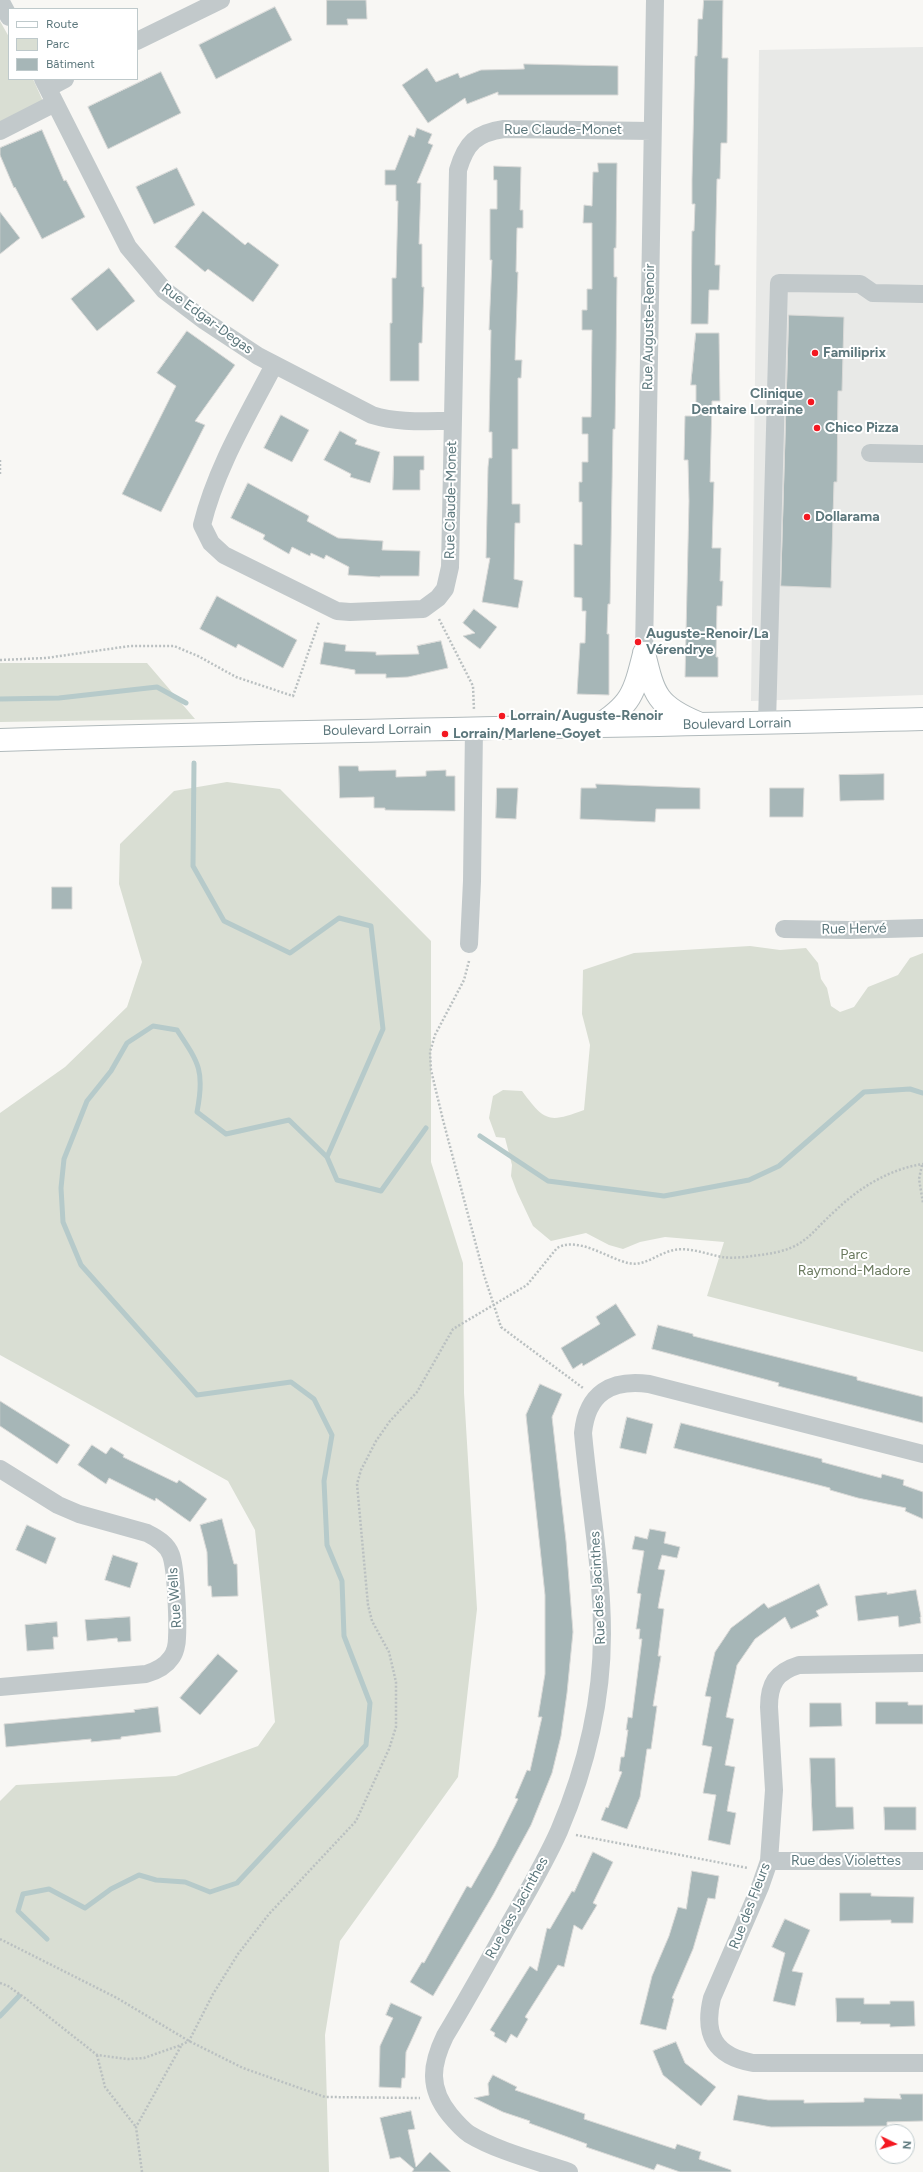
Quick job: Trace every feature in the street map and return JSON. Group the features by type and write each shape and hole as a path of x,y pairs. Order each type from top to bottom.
{"main road":[{"path":"644,653 652,685 659,698 682,716 701,724"},
{"path":"596,727 626,705 637,682 644,653"},
{"name":"Boulevard Lorrain","path":"0,740 273,731 596,727 923,719"}],"street":[{"path":"0,0 8,15"},
{"path":"138,41 221,0"},
{"name":"Rue Auguste-Renoir","path":"644,653 655,0"},
{"path":"0,131 49,90 64,80"},
{"name":"Rue Edgar-Degas","path":"49,90 128,247 164,290 205,321 274,365 372,415 404,421 452,421"},
{"name":"Rue Claude-Monet","path":"274,365 209,496 202,525 211,543 224,556 338,611 410,611 423,609 431,604 445,588 450,567 458,170 462,156 470,144 478,137 489,131 504,129 652,130"},
{"path":"767,723 779,283 860,284 873,293 923,294"},
{"path":"870,453 923,454"},
{"path":"468,944 472,881 474,728"},
{"name":"Rue Hervé","path":"784,929 849,930 923,928"},
{"name":"Rue des Jacinthes","path":"569,2172 484,2142 468,2133 454,2120 438,2098 434,2079 437,2053 538,1873 558,1832 572,1798 584,1756 596,1703 602,1635 599,1565 583,1433 585,1417 596,1397 614,1385 626,1382 649,1384 923,1454"},
{"name":"Rue Wells","path":"0,1470 58,1505 79,1514 147,1533 157,1538 166,1546 171,1554 174,1566 178,1639 172,1657 165,1665 146,1674 0,1687"},
{"name":"Rue des Fleurs","path":"923,1663 799,1665 786,1669 778,1675 769,1694 774,1790 767,1866 712,1998 708,2013 708,2026 713,2040 720,2049 731,2056 753,2063 923,2063"},
{"name":"Rue des Violettes","path":"767,1866 923,1861"}],"path":[{"path":"0,460 0,476"},
{"path":"431,604 473,686 474,728"},
{"path":"0,660 46,658 130,646 174,646 198,656 236,677 292,696 326,605"},
{"path":"468,944 468,968 464,980 435,1035 430,1052 431,1064 443,1120 493,1305 499,1323 507,1333 596,1397"},
{"path":"0,1984 8,1986 25,1998 96,2055 128,2059 144,2058 181,2046 189,2041 213,1994 268,1914 356,1821 389,1749 396,1727 396,1682 389,1652 372,1620 368,1605 357,1484 361,1470 376,1441 390,1421 417,1392 453,1329 527,1285 557,1248 564,1244 580,1246 628,1263 637,1264 674,1250 689,1250 728,1257 766,1254 794,1248 859,1191 889,1173 922,1164 919,1179 923,1202"},
{"path":"558,1832 767,1866"},
{"path":"0,1939 116,1998 189,2041 243,2068 325,2097 438,2098"},
{"path":"136,2127 181,2046"},
{"path":"96,2055 105,2087 136,2127 142,2172"}],"shaded area":[{"path":"923,47 923,695 751,701 759,50"}],"green space":[{"path":"0,21 8,35 8,80 33,80 47,110 0,133"},
{"path":"0,663 147,663 195,719 0,722"},
{"path":"227,782 280,789 431,941 431,1162 463,1263 464,1393 477,1609 458,1777 340,1941 325,2035 329,2172 0,2172 0,1801 16,1785 176,1776 258,1746 275,1722 255,1530 228,1481 0,1355 0,1113 65,1067 127,1007 142,962 119,884 120,844 174,791"},
{"name":"Parc Raymond-Madore","path":"750,946 780,950 806,948 818,963 821,979 827,988 831,1006 840,1012 854,1007 868,987 898,975 910,958 923,953 923,1352 707,1296 724,1242 665,1237 640,1242 623,1249 609,1245 586,1233 551,1241 533,1226 517,1192 511,1176 512,1165 505,1138 496,1137 489,1118 493,1096 503,1090 522,1091 536,1109 548,1117 563,1117 584,1110 590,1045 582,1014 583,970 634,953"}],"building":[{"path":"327,0 366,0 367,19 347,19 348,25 327,25"},
{"path":"704,0 723,0 722,58 728,58 727,143 721,143 720,179 717,179 715,265 720,265 719,290 709,290 708,324 691,324 692,231 694,231 695,204 692,204 692,179 695,56 697,56 698,19 702,19"},
{"path":"275,7 292,40 216,79 199,45"},
{"path":"524,64 618,66 618,95 498,95 498,92 467,104 465,98 428,123 402,85 427,68 436,82 458,73 460,78 481,70 524,69"},
{"path":"161,72 181,113 108,149 88,107"},
{"path":"417,128 432,134 428,143 433,145 417,183 421,183 419,244 422,244 422,287 424,287 422,343 419,343 419,381 390,381 392,278 396,278 398,201 396,201 396,185 385,185 385,170 395,170 409,135 414,137"},
{"path":"42,130 64,181 66,180 85,217 42,239 15,187 14,188 0,155 0,148"},
{"path":"598,163 617,163 616,248 614,248 614,277 617,277 615,429 613,429 610,604 608,604 607,634 609,634 609,695 577,694 580,643 585,643 586,611 582,611 582,598 574,597 574,544 582,545 582,502 579,502 579,482 582,482 582,462 588,462 588,434 582,434 582,417 591,417 592,330 582,330 582,310 587,310 587,289 592,289 592,223 583,223 584,205 592,206 593,172 598,172"},
{"path":"494,166 521,167 520,210 523,210 523,228 517,228 516,272 518,272 515,360 522,360 521,378 518,378 518,449 512,449 512,504 520,504 520,523 515,523 514,579 523,581 518,608 482,602 490,558 486,558 488,467 489,458 492,458 492,432 489,432 491,330 489,330 492,260 490,260 490,209 497,209 497,180 494,180"},
{"path":"177,168 195,205 154,224 136,187"},
{"path":"203,211 245,245 248,242 279,265 253,302 208,269 205,272 175,247"},
{"path":"0,212 20,238 0,254"},
{"path":"109,268 135,301 97,331 71,299"},
{"path":"789,315 844,317 842,391 838,391 837,482 834,482 831,588 781,586"},
{"path":"187,331 235,365 195,421 205,425 161,512 122,494 176,386 157,373"},
{"path":"696,333 719,333 720,401 712,401 710,482 714,482 712,548 721,548 720,581 723,581 722,606 717,606 716,657 718,657 718,677 685,677 689,501 688,460 684,460 685,416 696,416 696,385 691,385"},
{"path":"281,415 309,430 292,462 264,448"},
{"path":"340,431 357,440 355,444 380,452 370,483 350,477 351,474 324,460"},
{"path":"394,456 424,456 424,470 420,470 420,490 393,490"},
{"path":"248,483 309,516 307,521 338,538 383,541 382,550 420,551 419,576 380,577 348,575 349,567 326,555 324,559 311,553 310,556 292,547 289,554 263,539 265,535 231,518"},
{"path":"217,596 297,640 283,668 238,644 236,648 200,629"},
{"path":"474,609 497,627 480,649 463,636 475,633 463,623"},
{"path":"441,641 448,668 408,677 386,678 386,674 355,674 355,670 320,664 324,642 346,645 345,651 376,652 376,655 419,654 417,646"},
{"path":"339,766 358,766 359,771 396,770 396,777 426,776 426,771 446,770 446,776 455,776 455,811 385,810 385,808 374,808 374,797 340,798"},
{"path":"884,774 884,800 840,801 839,775"},
{"path":"596,784 700,788 700,809 656,809 655,822 580,819 581,788 596,788"},
{"path":"497,788 518,788 516,819 496,818"},
{"path":"770,788 804,788 803,817 770,817"},
{"path":"52,887 72,887 72,909 52,909"},
{"path":"616,1304 636,1335 583,1366 582,1363 573,1369 561,1348 600,1324 596,1317"},
{"path":"658,1325 693,1334 693,1336 857,1377 857,1380 923,1397 923,1423 778,1386 779,1383 652,1349"},
{"path":"540,1384 562,1394 552,1417 566,1541 573,1632 561,1736 552,1773 531,1825 493,1895 433,1996 410,1982 422,1962 424,1963 467,1886 471,1888 495,1846 518,1799 515,1798 527,1770 530,1771 542,1717 538,1717 545,1674 545,1595 526,1415"},
{"path":"0,1401 70,1445 57,1464 0,1426"},
{"path":"627,1417 653,1424 646,1454 620,1448"},
{"path":"681,1423 822,1459 822,1462 881,1478 882,1474 904,1480 903,1485 923,1492 923,1519 905,1511 906,1508 858,1498 830,1490 830,1488 674,1448"},
{"path":"92,1445 106,1454 111,1447 124,1455 123,1457 177,1483 179,1480 207,1499 190,1522 156,1498 155,1501 109,1478 106,1484 78,1465"},
{"path":"222,1519 234,1564 237,1564 238,1596 212,1597 211,1586 208,1586 207,1552 200,1525"},
{"path":"27,1525 56,1538 46,1564 16,1550"},
{"path":"650,1529 666,1532 664,1543 680,1547 677,1558 662,1555 658,1569 665,1570 658,1608 664,1609 658,1656 661,1656 653,1706 657,1706 651,1749 647,1749 640,1797 627,1829 601,1820 606,1807 608,1808 622,1772 619,1771 621,1757 624,1757 628,1730 626,1730 628,1717 632,1718 642,1639 639,1639 640,1629 636,1629 641,1594 637,1593 644,1551 632,1549 635,1536 647,1539"},
{"path":"113,1555 138,1563 130,1588 105,1580"},
{"path":"819,1584 828,1605 816,1611 819,1616 791,1629 785,1617 755,1639 737,1665 726,1717 734,1719 725,1765 735,1767 727,1811 736,1813 730,1845 708,1840 716,1795 703,1793 712,1747 702,1745 711,1697 705,1696 715,1652 731,1628 764,1603 768,1608"},
{"path":"916,1590 921,1623 899,1627 898,1616 858,1621 855,1596"},
{"path":"130,1617 131,1641 118,1642 117,1638 87,1641 85,1620"},
{"path":"57,1622 58,1637 53,1637 54,1649 27,1651 25,1625"},
{"path":"218,1654 238,1671 200,1715 180,1698"},
{"path":"876,1702 908,1702 908,1705 923,1705 923,1724 876,1724"},
{"path":"810,1703 841,1703 842,1726 810,1727"},
{"path":"158,1707 161,1732 121,1737 121,1739 91,1742 91,1739 6,1747 4,1724 135,1712 134,1710"},
{"path":"810,1758 835,1758 836,1807 853,1807 854,1829 813,1831"},
{"path":"884,1807 916,1807 916,1830 885,1830"},
{"path":"593,1852 613,1862 593,1903 597,1905 582,1930 574,1925 564,1967 558,1965 525,2017 528,2019 517,2038 511,2034 506,2043 494,2036 495,2033 490,2030 530,1966 537,1971 547,1928 550,1929 572,1891 574,1892"},
{"path":"692,1871 719,1876 715,1899 708,1898 693,1949 672,1998 674,1999 666,2030 640,2024 652,1976 669,1936 678,1907 686,1909"},
{"path":"840,1893 871,1893 871,1896 914,1897 913,1923 891,1923 891,1920 840,1921"},
{"path":"785,1919 810,1930 792,1971 803,1973 795,2006 773,2001 785,1953 772,1947"},
{"path":"836,1998 864,1998 864,2004 890,2004 890,2001 914,2001 915,2026 890,2027 890,2024 837,2022"},
{"path":"391,2003 422,2017 406,2052 405,2078 402,2078 401,2088 379,2087 380,2046 393,2018 386,2015"},
{"path":"676,2042 685,2063 716,2087 701,2106 663,2075 653,2051"},
{"path":"493,2075 517,2087 515,2090 585,2114 584,2119 675,2149 677,2144 701,2152 699,2159 731,2170 731,2172 680,2172 657,2164 654,2170 586,2147 587,2144 529,2123 530,2121 503,2112 474,2098 489,2095 488,2084"},
{"path":"900,2094 923,2094 923,2121 887,2122 887,2124 875,2124 875,2126 771,2127 733,2120 738,2095 768,2100 804,2100 804,2103 864,2102 864,2098 901,2099"},
{"path":"411,2111 415,2129 408,2130 416,2167 430,2152 451,2172 412,2172 414,2169 400,2157 390,2159 380,2118"}],"waterway":[{"path":"0,699 59,698 157,687 186,703"},
{"path":"194,763 193,866 224,921 290,953 339,918 371,926 383,1029 327,1157"},
{"path":"47,1939 18,1911 23,1894 49,1889 85,1908 111,1889 139,1875 156,1880 185,1882 210,1892 237,1883 366,1745 370,1703 344,1636 342,1581 327,1545 324,1481 332,1435 314,1399 291,1382 197,1395 81,1265 63,1222 61,1188 64,1159 87,1101 111,1071 127,1043 153,1026 177,1030 191,1051 200,1077 197,1112 226,1134 289,1120 327,1157 337,1180 381,1191 426,1128"},
{"path":"480,1136 548,1181 664,1196 749,1180 779,1166 864,1092 910,1089 923,1093"},
{"path":"0,2016 19,1996"}],"place":[{"name":"Familiprix","path":"815,353"},
{"name":"Clinique Dentaire Lorraine","path":"811,402"},
{"name":"Chico Pizza","path":"817,428"},
{"name":"Dollarama","path":"807,517"},
{"name":"Auguste-Renoir/La Vérendrye","path":"638,642"},
{"name":"Lorrain/Auguste-Renoir","path":"502,716"},
{"name":"Lorrain/Marlene-Goyet","path":"445,734"}]}
